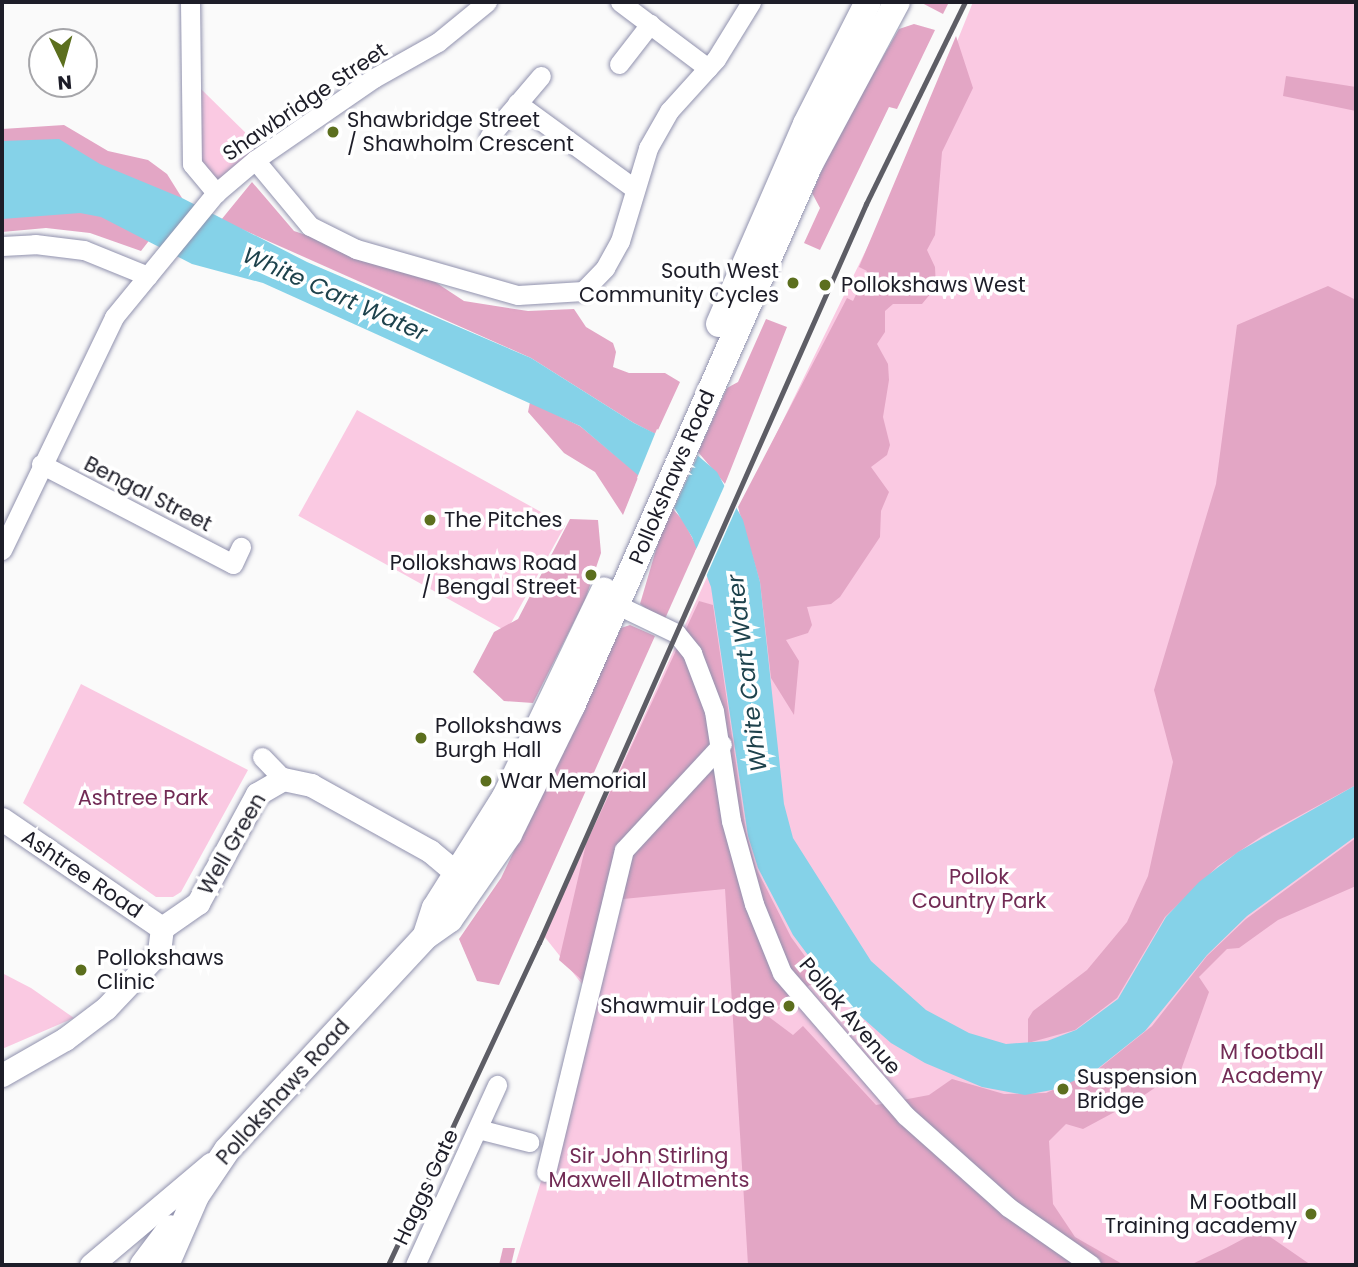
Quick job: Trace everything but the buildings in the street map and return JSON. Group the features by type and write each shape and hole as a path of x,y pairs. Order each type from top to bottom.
{"main road":[{"name":"Pollokshaws Road","path":"692,410 743,264 869,2"},
{"name":"Pollokshaws Road","path":"166,1265 196,1196 227,1150 426,936 467,900 509,834 692,410 809,166 897,2"},
{"name":"Pollokshaws Road","path":"426,936 435,908 459,875 505,797 609,601"},
{"path":"143,1265 196,1196"}],"street":[{"path":"190,2 192,164 211,200"},
{"name":"Shawbridge Street","path":"2,550 41,464 114,317 211,200 255,160 374,78 438,42 487,2"},
{"path":"620,2 708,68"},
{"path":"255,160 298,214 322,234 356,249 518,295 583,291 605,268 620,241 648,148 668,111 708,68 751,2"},
{"path":"619,64 650,24"},
{"path":"489,137 541,76"},
{"path":"517,103 635,189"},
{"path":"2,246 35,244 84,250 148,276"},
{"name":"Bengal Street","path":"41,464 237,556"},
{"name":"Pollok Avenue","path":"609,601 668,628 684,641 703,678 722,744 731,821 754,904 782,973 906,1116 1008,1207 1091,1265"},
{"path":"546,1172 624,850 722,744"},
{"path":"262,757 283,779 311,785 430,851 459,875"},
{"name":"Well Green","path":"162,928 198,903 257,794 283,779"},
{"name":"Ashtree Road","path":"2,819 162,928"},
{"path":"2,1075 65,1040 106,1008 159,952 162,928"},
{"name":"Haggs Gate","path":"415,1265 497,1085"},
{"name":"Haggs Gate","path":"478,1129 529,1142"},
{"path":"91,1265 227,1150"}],"green space":[{"name":"Pollok Country Park","path":"973,2 1356,2 1356,1265 515,1265 555,1136 589,993 544,936 712,566 905,170"},
{"path":"201,89 258,145 217,184 198,157 195,120"},
{"name":"The Pitches","path":"357,410 565,525 506,631 298,516"},
{"name":"Ashtree Park","path":"81,684 248,770 181,892 173,897 156,897 23,803"},
{"path":"2,973 31,988 74,1018 2,1049"}],"shaded area":[{"path":"920,2 949,2 943,14"},
{"path":"914,24 935,30 897,109 889,107 820,250 804,243 820,208 812,193 835,140 899,29"},
{"path":"956,36 973,88 942,152 935,235 927,250 935,267 936,287 922,304 893,304 885,311 885,332 877,344 888,364 889,380 883,417 890,445 887,455 871,467 889,492 881,511 880,537 840,597 831,604 807,607 812,625 808,633 786,640 799,661 794,715 771,678 760,582 738,507 847,298 853,301 867,271 859,267"},
{"path":"1286,76 1356,87 1356,111 1283,96"},
{"path":"64,125 108,151 148,160 167,174 182,198 141,251 90,233 46,228 2,232 2,129"},
{"path":"252,182 294,231 423,274 464,301 528,311 574,309 586,327 613,343 616,352 613,367 629,373 665,373 680,382 658,430 655,434 634,423 531,358 221,220"},
{"path":"1328,286 1356,300 1356,785 1262,836 1218,866 1165,917 1117,998 1075,1030 1028,1043 1028,1019 1033,1011 1087,970 1127,922 1148,876 1173,762 1154,690 1216,484 1237,325"},
{"path":"766,319 787,327 725,484 698,452 727,388 738,382"},
{"path":"530,402 580,426 639,475 623,515 595,472 564,453 528,412"},
{"path":"669,505 683,520 697,547 664,621 640,604"},
{"path":"570,519 598,520 601,553 585,600 533,703 504,701 473,672 494,632 518,619"},
{"path":"699,601 713,605 746,832 756,868 791,937 820,977 769,1017 793,1035 803,1026 876,1105 929,1095 952,1079 1004,1094 1046,1093 1097,1070 1152,1026 1207,956 1246,919 1356,838 1356,886 1278,920 1239,948 1227,949 1199,977 1209,992 1181,1070 1137,1100 1083,1129 1066,1124 1049,1141 1053,1204 1075,1237 1124,1265 748,1265 725,889 613,900 599,995 559,960 586,844"},
{"path":"630,625 655,636 499,985 477,981 459,939 501,878 621,628"},
{"path":"1260,1230 1311,1265 1190,1265 1226,1248"},
{"path":"503,1248 515,1248 511,1265 499,1265"}],"water":[{"name":"White Cart Water","path":"59,139 100,164 182,198 307,262 531,358 634,423 696,454 717,472 743,520 760,582 784,804 793,838 871,961 926,1010 969,1033 1006,1044 1047,1041 1076,1030 1118,999 1166,917 1199,882 1238,852 1356,785 1356,836 1247,916 1207,955 1145,1031 1096,1070 1057,1089 1025,1095 982,1087 925,1063 891,1043 840,998 793,935 758,868 748,836 711,587 692,537 672,504 580,426 263,283 192,264 101,217 80,213 2,219 2,141"}],"pier":[{"path":"657,429 699,453 674,508 637,478"},
{"path":"727,480 739,502 705,579 695,552"}],"railway":[{"path":"388,1265 539,943 866,204 965,2"}],"place":[{"name":"Shawbridge Street / Shawholm Crescent","path":"333,132"},
{"name":"South West Community Cycles","path":"793,283"},
{"name":"Pollokshaws West","path":"825,285"},
{"name":"The Pitches","path":"430,520"},
{"name":"Pollokshaws Road / Bengal Street","path":"591,575"},
{"name":"Pollokshaws Burgh Hall","path":"421,738"},
{"name":"War Memorial","path":"486,781"},
{"name":"Pollokshaws Clinic","path":"81,970"},
{"name":"Shawmuir Lodge","path":"789,1006"},
{"name":"Suspension Bridge","path":"1063,1089"},
{"name":"M Football Training academy","path":"1311,1214"}],"park label":[{"name":"M football Academy","path":"1272,1064"},
{"name":"Sir John Stirling Maxwell Allotments","path":"649,1168"}]}
